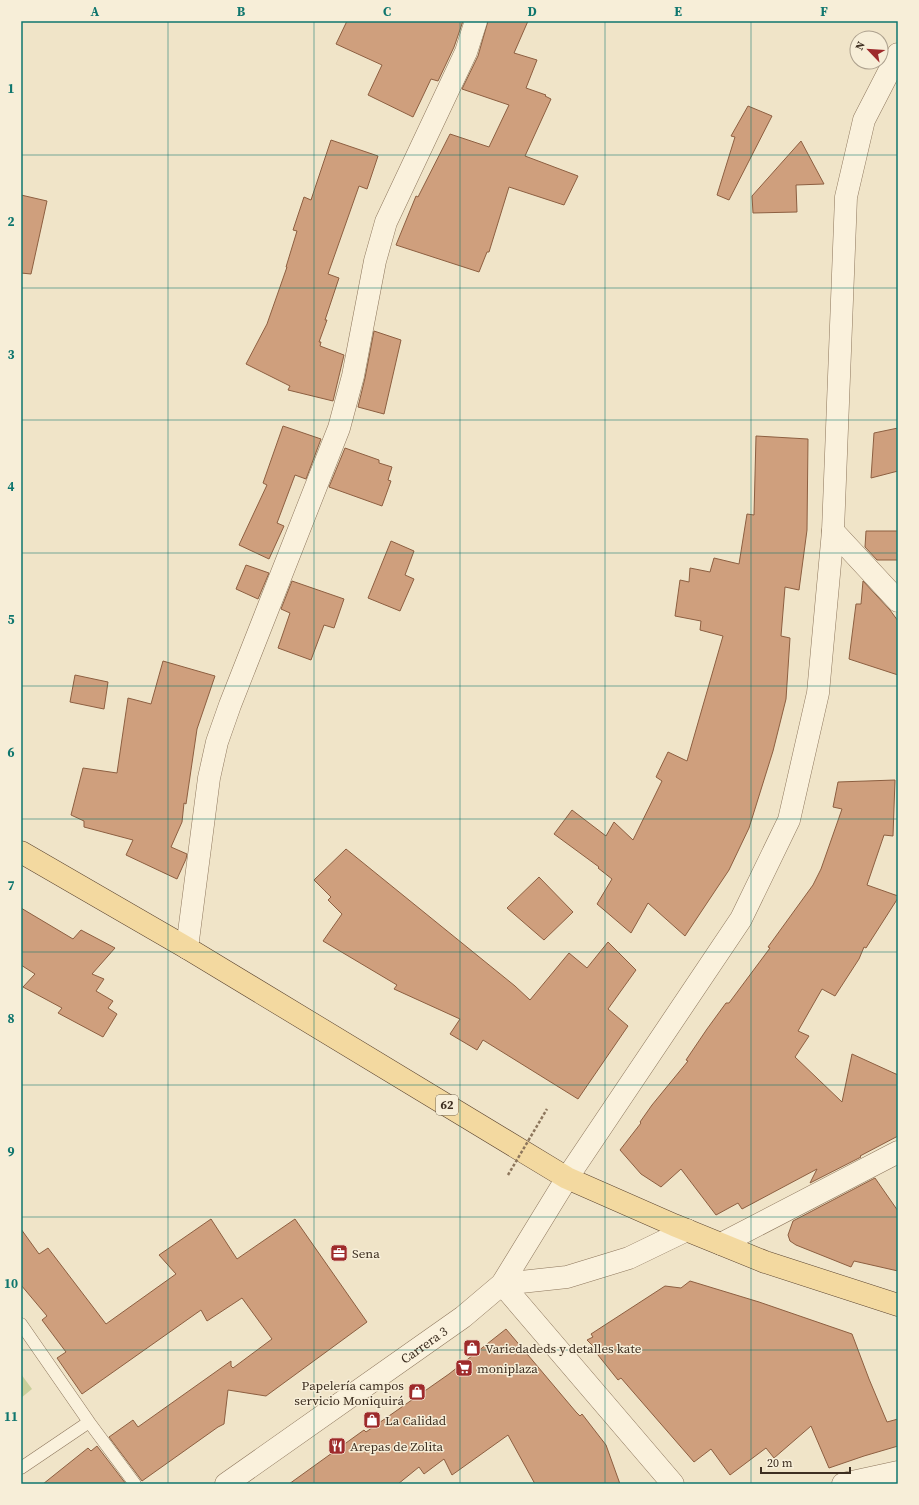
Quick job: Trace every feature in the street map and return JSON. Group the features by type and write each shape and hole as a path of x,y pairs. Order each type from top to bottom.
{"main road":[{"name":"62","path":"21,852 186,948 567,1178 765,1262 898,1306"}],"street":[{"path":"186,948 209,778 217,742 230,705 339,428 353,376 379,243 386,222 466,52 476,21"},
{"name":"Carrera 3","path":"226,1484 463,1317 502,1284 567,1178 741,919 789,820 818,693 833,531 846,197 864,120 898,54"},
{"path":"833,531 898,601"},
{"path":"720,1244 898,1152"},
{"path":"502,1284 574,1275 629,1258 688,1230"},
{"path":"502,1284 673,1484"},
{"path":"843,1484 898,1472"}],"lane":[{"path":"21,1324 89,1422 135,1484"},
{"path":"21,1468 89,1422"}],"path":[{"path":"508,1175 547,1108"}],"green space":[{"path":"21,1374 32,1389 21,1398"}],"building":[{"path":"347,21 463,21 454,47 438,81 431,79 413,117 368,95 382,65 336,44"},
{"path":"488,21 528,21 514,53 537,60 526,88 546,95 545,96 551,99 525,156 578,176 564,205 509,187 489,252 487,252 479,272 396,245 416,196 418,197 450,134 489,147 509,105 462,89 478,56"},
{"path":"748,106 772,116 729,200 717,195 735,137 731,136"},
{"path":"331,140 378,156 367,189 359,186 328,274 339,278 319,342 321,342 320,346 344,355 333,401 288,390 290,386 246,364 267,324 287,267 297,231 293,230 304,197 311,200"},
{"path":"801,141 824,184 796,185 797,212 753,213 752,196"},
{"path":"21,195 47,201 31,274 21,273"},
{"path":"374,331 401,340 384,414 358,407"},
{"path":"283,426 321,439 306,479 295,475 277,523 284,526 269,559 239,545 267,485 263,483"},
{"path":"898,428 898,471 871,478 874,433"},
{"path":"756,436 808,439 807,530 799,590 785,587 781,636 790,638 786,699 773,751 749,828 729,870 685,936 648,903 631,933 597,904 612,879 598,868 599,867 554,834 572,810 606,836 614,822 633,840 662,781 656,777 668,752 687,761 723,636 700,630 701,621 675,616 680,580 689,582 690,568 710,572 714,558 739,564 747,514 754,515"},
{"path":"345,448 379,460 379,463 392,467 388,480 391,481 382,506 329,487"},
{"path":"866,531 898,531 898,560 877,560 865,547"},
{"path":"391,541 414,551 405,575 414,579 400,611 368,598"},
{"path":"246,565 269,573 258,599 236,589"},
{"path":"292,581 344,599 334,628 324,625 311,660 278,648 290,613 281,609"},
{"path":"863,581 890,610 898,621 898,675 849,659 856,604 861,604"},
{"path":"163,661 215,676 197,729 182,822 171,847 187,854 177,879 126,855 133,840 84,827 84,821 71,815 83,768 117,773 128,698 151,704"},
{"path":"75,675 108,682 104,709 70,702"},
{"path":"895,780 893,836 884,835 867,885 898,896 898,898 866,948 864,947 859,959 835,996 822,989 798,1031 809,1036 795,1057 842,1102 852,1054 898,1075 898,1136 810,1183 817,1169 742,1209 738,1203 716,1215 681,1169 661,1187 641,1174 620,1150 641,1123 640,1122 652,1105 688,1061 686,1060 707,1029 726,1003 729,1003 770,948 768,947 813,885 821,869 842,809 833,807 838,782"},
{"path":"346,849 515,986 530,1000 569,953 587,968 608,942 636,970 608,1009 628,1026 578,1099 483,1040 477,1050 450,1034 460,1019 394,989 397,985 323,941 342,914 328,900 331,897 314,880"},
{"path":"539,877 573,912 544,940 507,908"},
{"path":"21,908 73,939 81,930 115,948 92,974 104,979 96,991 113,1001 108,1008 117,1014 103,1037 58,1013 62,1008 23,987 35,974 21,965"},
{"path":"875,1178 898,1211 898,1271 854,1261 851,1267 796,1245 790,1241 788,1235 793,1221"},
{"path":"211,1219 237,1259 295,1219 367,1322 266,1396 228,1390 224,1424 142,1481 109,1437 133,1420 138,1427 231,1361 231,1366 233,1368 272,1339 242,1298 207,1321 201,1310 82,1394 57,1358 66,1352 42,1320 47,1316 21,1285 21,1229 39,1254 48,1248 106,1324 176,1274 159,1255"},
{"path":"690,1281 759,1302 852,1334 887,1422 898,1419 898,1446 829,1468 811,1426 774,1458 766,1448 730,1475 711,1449 694,1462 621,1378 618,1380 594,1350 596,1349 587,1340 593,1337 591,1334 665,1286 681,1288"},
{"path":"506,1329 576,1412 580,1416 582,1414 606,1445 620,1484 535,1484 508,1435 452,1475 444,1459 424,1474 419,1467 398,1484 289,1484 364,1430 366,1432 449,1374"},
{"path":"97,1446 126,1484 43,1484 88,1448 91,1451"}],"place":[{"name":"Sena","path":"339,1253"},
{"name":"Variedadeds y detalles kate","path":"472,1348"},
{"name":"moniplaza","path":"464,1368"},
{"name":"Papelería campos servicio Moniquirá","path":"417,1392"},
{"name":"La Calidad","path":"372,1420"},
{"name":"Arepas de Zolita","path":"337,1446"}]}
